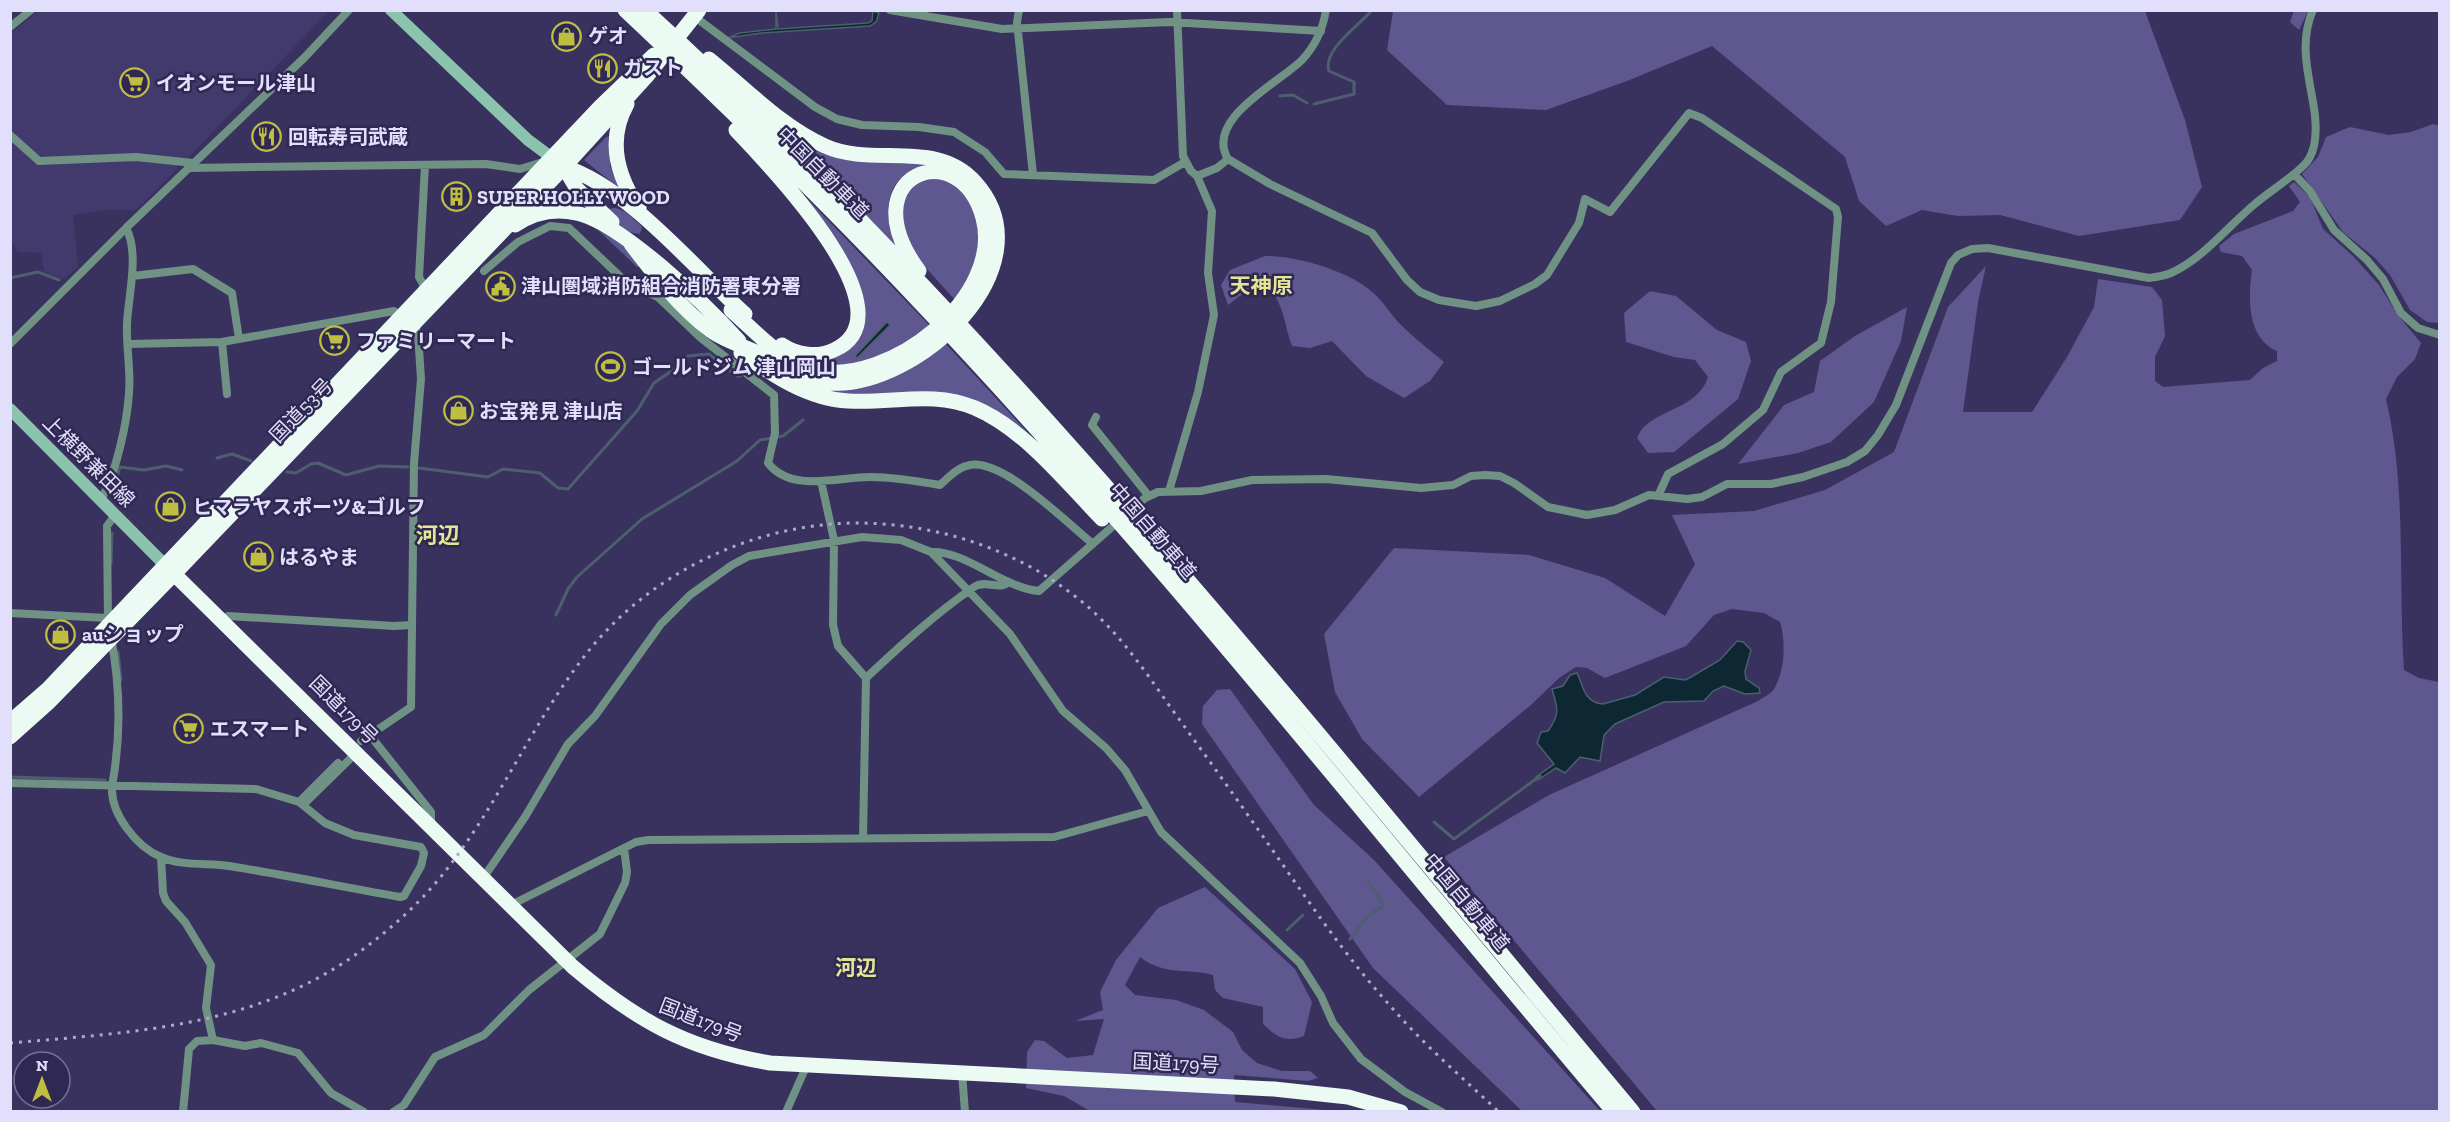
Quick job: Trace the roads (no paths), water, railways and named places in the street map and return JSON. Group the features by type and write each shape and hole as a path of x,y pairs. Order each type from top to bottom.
{"highway":[{"path":"618,10 650,20"},
{"name":"中国自動車道","path":"625,10 650,20 684,56 822,182 1061,438 1290,700 1633,1112"},
{"name":"国道53号","path":"10,722 48,689 170,570 409,320 486,249 638,70 694,18"},
{"name":"国道53号","path":"409,320 427,291 646,77 694,18"},
{"path":"558,163 590,176 623,201 652,225 762,330 788,349 800,353 823,354 832,351 854,333 860,314 857,293 842,263 806,210 747,141 684,56"},
{"path":"558,163 577,189 716,326 742,344 804,378 838,384 873,378 898,368 923,352 964,316 987,282 996,240 992,213 982,190 974,180 945,162 923,156 854,154 825,146 684,56"},
{"path":"646,77 622,114 616,148 624,184 652,225 675,265"},
{"path":"631,244 660,282 711,331 772,361 827,372 854,372 867,368 918,341 945,320 964,299 977,276 985,251 982,214 963,184 946,173 926,172 909,178 898,192 896,223 910,259 935,304"},
{"path":"623,201 675,265 728,313 790,384 832,399 861,402 939,399 963,404 986,413 1021,439 1189,606"},
{"path":"594,206 639,244 675,265"},
{"path":"486,249 526,218 554,211 588,217 631,244 675,265"},
{"path":"728,313 762,330 772,361"},
{"path":"728,313 742,344"},
{"path":"711,331 742,344"},
{"name":"中国自動車道","path":"964,336 1614,1112"},
{"name":"国道179号","path":"170,570 470,863 573,967 603,993 669,1034 744,1059 806,1067 1293,1090 1348,1097 1401,1112"},
{"name":"国道53号","path":"10,737 109,628"}],"main road":[{"path":"391,10 528,140 558,163"},
{"name":"上横野兼田線","path":"10,409 170,570"}],"street":[{"path":"10,27 31,10"},
{"path":"10,344 126,228 305,57 349,10"},
{"path":"890,10 1002,29 1176,22 1321,31"},
{"path":"1019,10 1018,29 1033,175"},
{"path":"1169,491 1198,392 1214,315 1208,273 1212,211 1197,176 1185,162 1177,10"},
{"path":"1326,10 1321,31 1304,58 1246,105 1228,126 1223,144 1228,159 1270,184 1372,233 1407,280 1420,292 1438,300 1476,306 1500,301 1542,279 1551,270 1579,223 1585,199 1593,201 1610,212 1689,113 1702,118 1836,209 1838,217 1831,302 1821,343 1781,372 1763,410 1722,444 1668,474 1659,494"},
{"path":"484,877 519,826 568,744 595,716 672,611 715,576 749,556 834,540 881,537 916,544 931,552 952,556 1031,591 1043,588 1146,497 1169,491 1201,491 1252,480 1284,478 1441,488 1471,476 1485,475 1500,476 1514,483 1548,507 1587,515 1615,510 1639,498 1659,494 1687,499 1702,497 1727,484 1782,482 1824,471 1865,450 1889,420 1944,277 1958,255 1972,249 1988,248 2149,278 2160,277 2172,273 2193,258 2256,202 2294,174 2311,156 2314,144 2314,110 2307,62 2308,22 2313,10"},
{"path":"694,18 814,107 837,119 862,125 919,126 954,132 985,152 1004,174 1154,180 1185,162"},
{"path":"10,135 39,161 136,157 190,166 486,164 520,169 558,163"},
{"path":"1197,176 1217,168 1228,159"},
{"path":"425,165 419,277 427,291"},
{"path":"2294,174 2310,191 2334,230 2367,260 2383,279 2401,313 2418,328 2439,335"},
{"path":"484,271 518,242 550,226 568,228 627,283 658,297 701,338 774,395 775,433 768,463 784,477 821,481 869,477 940,485 959,468 982,464 1000,471 1017,482 1096,542"},
{"path":"101,500 108,488 116,459 129,393 128,344 132,276 130,240 126,228"},
{"path":"132,276 193,269 232,293 239,339"},
{"path":"128,344 222,342 394,311 409,320 418,333 421,379 414,463 411,707 369,734 301,803"},
{"path":"222,342 227,394"},
{"path":"1096,417 1092,425 1146,497"},
{"path":"821,481 834,540 833,625 838,646 866,678 863,838"},
{"path":"10,783 112,786 239,787 301,803 325,823 354,835 421,847 424,853 421,866 404,896 400,897 234,867 161,857 126,830 118,814 112,786 117,744 117,672 109,628 106,526 115,515"},
{"path":"931,552 1023,651 1063,711 1106,748 1125,770 1161,832 1177,850 1300,963 1312,981 1333,1023 1361,1059 1405,1092 1442,1112"},
{"path":"866,678 924,625 975,586 988,584 1002,586 1009,582"},
{"path":"10,614 109,628"},
{"path":"220,620 228,616 394,626 411,625"},
{"path":"369,734 431,812 431,825"},
{"path":"511,905 624,848 648,840 1054,837 1148,811"},
{"path":"393,1112 404,1108 435,1057 484,1035 506,1011 554,969 600,934 625,883 627,865 624,848"},
{"path":"161,857 163,893 166,901 185,922 212,965 206,1008 213,1040"},
{"path":"183,1112 189,1049 197,1041 213,1040 245,1046 261,1043 298,1053 330,1093 364,1112"},
{"path":"786,1112 806,1067"},
{"path":"962,1073 965,1112"}],"water":[{"path":"776,11 778,29 868,23 872,21 873,11 879,13 876,22 870,26 761,33 728,38 740,33 776,29"},
{"path":"887,322 890,325 857,358 855,356"},
{"path":"1737,641 1743,642 1751,650 1745,671 1746,679 1759,688 1760,693 1745,694 1724,686 1713,691 1704,701 1664,702 1615,724 1604,735 1600,761 1580,757 1565,773 1556,768 1538,780 1536,777 1554,764 1537,743 1541,732 1548,731 1555,719 1556,705 1552,689 1563,686 1570,675 1577,673 1588,697 1603,704 1635,695 1664,677 1685,680 1720,660"}],"waterway":[{"path":"1314,104 1354,94 1354,82 1329,71 1328,63 1336,46 1372,10"},
{"path":"1280,96 1293,95 1307,103"},
{"path":"10,278 38,272 59,280"},
{"path":"419,468 488,477 503,469 540,473 558,488 568,489 637,411 654,383 688,356 709,354 740,376"},
{"path":"556,615 568,589 577,577 642,519 737,461 760,440 783,436 803,420"},
{"path":"217,458 232,454 251,461"},
{"path":"287,472 296,473 311,464 318,463 346,475 379,466 408,467"},
{"path":"113,489 120,467 144,470 166,466 182,470"},
{"path":"111,564 112,533"},
{"path":"118,652 121,680"},
{"path":"1434,822 1454,839 1540,776"},
{"path":"10,777 105,780"},
{"path":"1350,939 1365,919 1384,905 1368,881"},
{"path":"1287,930 1303,915"}],"railway":[{"path":"10,1043 104,1035 196,1021 240,1010 284,994 326,974 389,929 421,899 441,876 485,814 565,683 609,628 638,602 670,579 704,559 740,544 778,533 817,526 856,523 885,524 944,533 1000,552 1052,580 1103,621 1150,678 1356,966 1418,1036 1499,1112"}],"place":[{"name":"ゲオ","path":"567,36"},
{"name":"ガスト","path":"602,68"},
{"name":"イオンモール津山","path":"135,83"},
{"name":"回転寿司武蔵","path":"267,137"},
{"name":"SUPER HOLLY WOOD","path":"456,197"},
{"name":"津山圏域消防組合消防署東分署","path":"500,286"},
{"name":"ファミリーマート","path":"335,341"},
{"name":"ゴールドジム 津山岡山","path":"611,367"},
{"name":"お宝発見 津山店","path":"458,411"},
{"name":"ヒマラヤスポーツ&ゴルフ","path":"171,507"},
{"name":"はるやま","path":"258,557"},
{"name":"auショップ","path":"61,634"},
{"name":"エスマート","path":"189,729"}],"district":[{"name":"天神原","path":"1261,285"},
{"name":"河辺","path":"438,535"},
{"name":"河辺","path":"856,967"}]}
